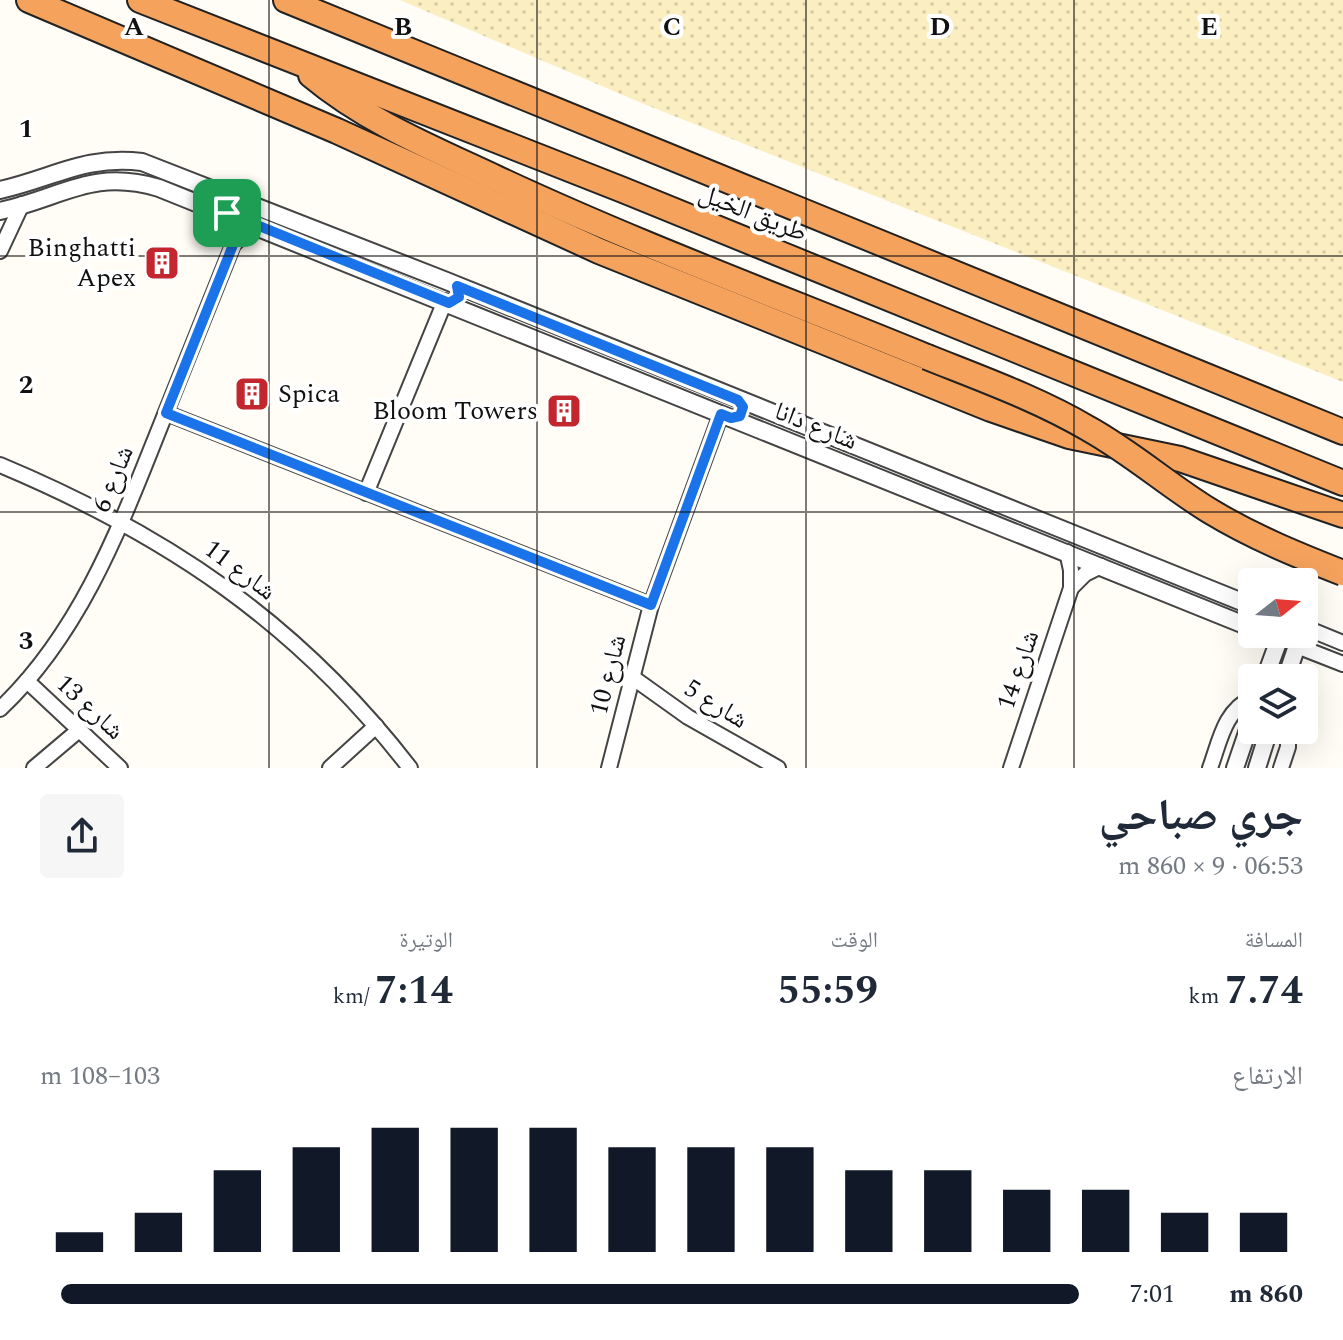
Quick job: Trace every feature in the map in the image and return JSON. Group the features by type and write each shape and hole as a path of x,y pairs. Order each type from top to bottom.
{"highway":[{"path":"29,0 337,131 562,235 991,409 1069,436 1189,461 1343,515"},
{"name":"طريق الخيل","path":"140,0 623,190 1343,483"},
{"name":"طريق الخيل","path":"286,0 314,6 1331,422 1343,432"},
{"path":"294,61 369,116 500,180 601,225 1060,413 1114,444 1234,525 1343,573"}],"street":[{"name":"شارع دانا","path":"0,190 94,161 118,159 142,162 1238,600"},
{"name":"شارع دانا","path":"0,211 97,181 118,179 159,188 1238,622"},
{"path":"1,244 22,204"},
{"path":"227,213 233,245"},
{"path":"233,245 241,237 261,227"},
{"name":"شارع 6","path":"0,709 27,681 96,580 233,245"},
{"path":"439,280 450,283 459,297 443,301 433,286 439,280"},
{"path":"366,493 443,301"},
{"path":"716,396 732,397 742,403 740,416 723,415 711,404 716,396"},
{"path":"166,413 651,605"},
{"name":"شارع 10","path":"609,768 651,605 723,415"},
{"name":"شارع 11","path":"0,465 122,522 176,552 250,605 309,657 376,726 410,768"},
{"name":"شارع 14","path":"1011,768 1071,588 1067,552"},
{"path":"1071,588 1085,574 1101,566"},
{"path":"1318,633 1343,643"},
{"path":"1314,648 1343,664"},
{"name":"شارع 5","path":"632,677 688,717 778,768"},
{"name":"شارع 13","path":"27,681 120,768"},
{"path":"1210,768 1228,717 1238,706"},
{"path":"330,768 376,726"},
{"path":"34,768 79,730"},
{"path":"1235,768 1243,744"},
{"path":"1257,768 1265,744"},
{"path":"1281,768 1288,744"}],"sand":[{"path":"400,0 1343,0 1343,382 644,104"}],"place":[{"name":"Binghatti Apex","path":"162,263"},
{"name":"Spica","path":"252,394"},
{"name":"Bloom Towers","path":"564,411"}],"route":[{"path":"227,213 449,303 454,303 459,297 457,286 742,403 740,416 731,418 721,414 651,605 166,413 233,245 227,213"}]}
